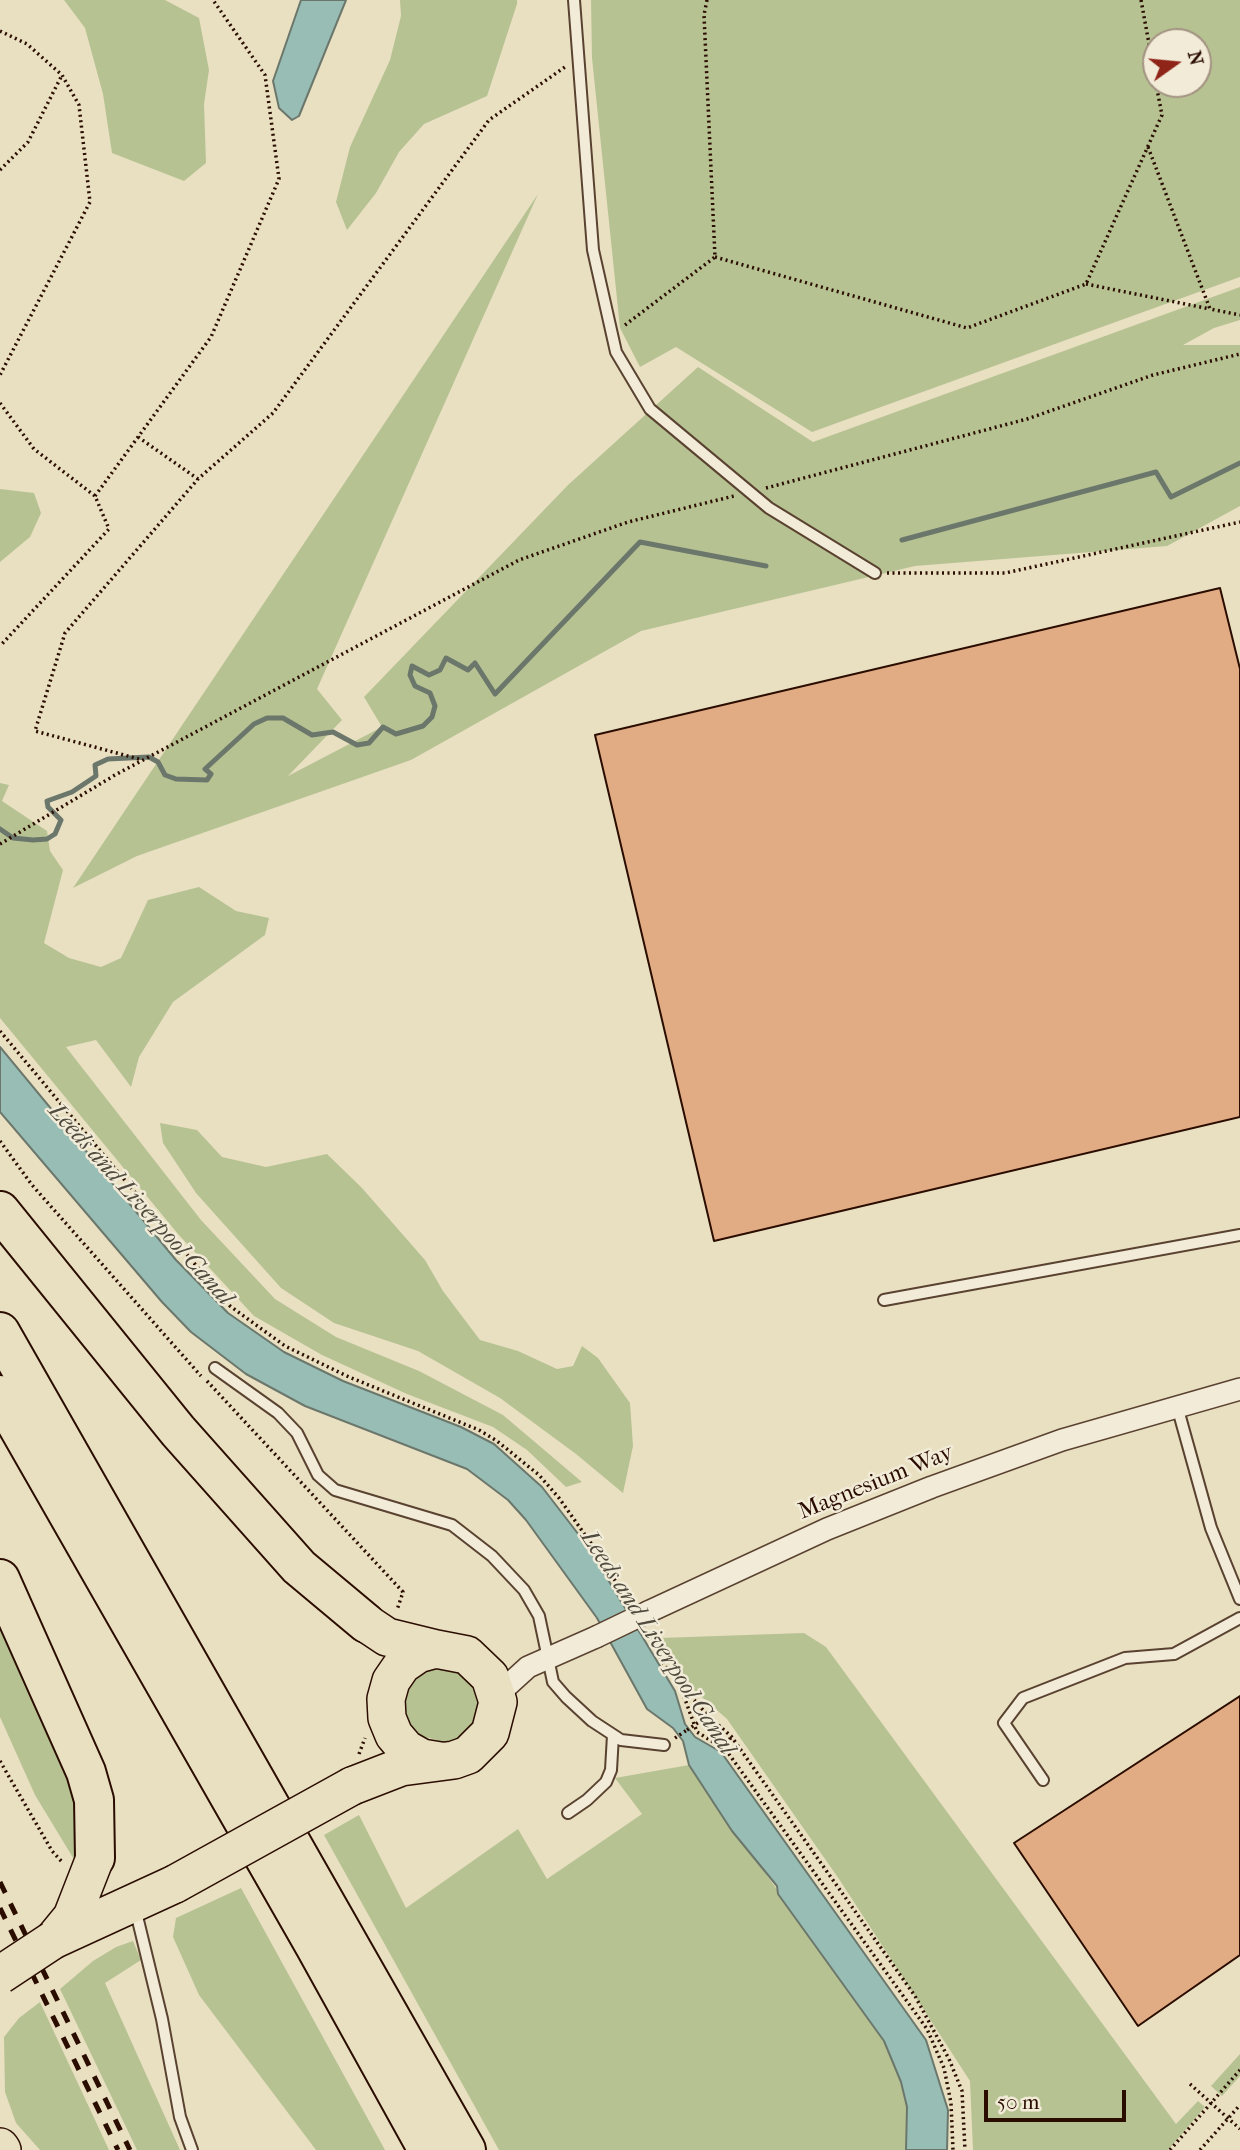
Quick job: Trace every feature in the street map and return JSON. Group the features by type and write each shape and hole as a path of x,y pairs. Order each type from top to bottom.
{"highway":[{"path":"0,1211 178,1431 299,1567 381,1618 387,1637 452,1652 490,1676 498,1702 495,1723 480,1746 461,1757 401,1767 352,1786 150,1898 0,1975"},
{"path":"0,1332 466,2150"},
{"path":"0,1395 315,1946 428,2150"},
{"path":"0,1579 86,1772 94,1800 95,1858 72,1917 49,1949 0,1995"},
{"path":"440,1761 422,1758 406,1749 394,1735 387,1718 386,1699 397,1673 418,1654 452,1652"},
{"path":"352,1786 374,1759 387,1718"}],"street":[{"name":"Magnesium Way","path":"498,1702 515,1677 547,1658 642,1617 827,1529 1062,1440 1240,1389"},
{"name":"Magnesium Way","path":"452,1652 508,1664 547,1658"}],"lane":[{"path":"574,0 593,250 616,352 650,409 769,508 874,573"},
{"path":"884,1300 1240,1235"},
{"path":"215,1368 278,1413 297,1433 318,1475 335,1490 452,1525 492,1556 524,1590 539,1616 554,1682 592,1721 621,1740 646,1746 664,1745"},
{"path":"1177,1406 1211,1528 1240,1599"},
{"path":"1044,1780 1004,1723 1023,1698 1125,1658 1174,1654 1240,1618"},
{"path":"568,1813 606,1782 611,1770 613,1735"},
{"path":"150,1898 162,2019 180,2117 192,2150"}],"path":[{"path":"95,496 211,337 279,179 265,75 213,0"},
{"path":"707,0 704,15 715,257"},
{"path":"1141,0 1146,28"},
{"path":"0,31 27,44 62,75 79,105 90,202 0,376"},
{"path":"139,758 35,731 65,633 198,480 273,413 489,120 578,58"},
{"path":"0,170 28,142 62,75"},
{"path":"1086,284 1162,116 1159,98"},
{"path":"1148,147 1210,309"},
{"path":"715,257 967,328 1086,284 1240,315"},
{"path":"612,334 715,257"},
{"path":"0,844 116,775 519,560 628,522 1027,419 1153,375 1240,354"},
{"path":"0,403 34,449 95,496 109,529 0,646"},
{"path":"138,437 198,480"},
{"path":"874,573 1005,573 1240,522"},
{"path":"0,1031 230,1306 285,1346 349,1377 479,1430 539,1475 559,1498 642,1617 681,1688 697,1732 726,1750 927,2029 944,2068 951,2103 953,2150"},
{"path":"0,1141 33,1185 253,1434 403,1592 381,1618"},
{"path":"681,1688 707,1717 731,1736 915,1996 949,2059 962,2091 965,2150"},
{"path":"687,1730 707,1717"},
{"path":"726,1750 731,1736"},
{"path":"1170,2150 1240,2070"},
{"path":"1190,2084 1240,2129"},
{"path":"1200,2150 1240,2105"}],"green space":[{"path":"64,0 165,0 199,18 209,70 204,104 206,163 184,181 112,153 103,94 85,28"},
{"path":"400,0 517,0 517,4 487,96 424,124 399,152 376,193 347,230 336,202 350,147 390,60 401,16"},
{"path":"591,0 1240,0 1240,277 812,432 676,347 640,367 620,328 592,58"},
{"path":"538,194 317,689 342,720 288,776 382,727 364,697 568,485 698,367 813,442 1240,287 1240,320 1214,328 1183,345 1240,345 1240,506 1167,546 915,566 641,631 411,760 137,856 73,888"},
{"path":"0,489 34,493 41,513 30,537 0,562"},
{"path":"0,783 9,785 2,801 47,831 50,851 63,870 44,943 69,958 101,967 121,958 148,900 199,887 236,911 269,918 265,935 173,1002 139,1057 131,1087 96,1040 66,1047 201,1220 275,1299 336,1337 419,1371 503,1415 582,1482 566,1487 527,1450 493,1427 407,1394 322,1355 254,1316 178,1234 0,1018"},
{"path":"160,1123 197,1130 222,1157 266,1167 327,1154 362,1188 425,1260 443,1291 480,1340 518,1351 557,1369 573,1366 582,1346 598,1358 630,1403 633,1446 623,1493 576,1454 500,1398 418,1351 334,1323 281,1288 196,1193 163,1143"},
{"path":"0,1611 80,1792 78,1866 35,1795 0,1717"},
{"path":"804,1633 826,1647 1176,2124 1198,2101 1205,2107 1168,2150 973,2150 970,2081 839,1879 727,1719 694,1690 660,1638"},
{"path":"442,1658 482,1692 479,1720 458,1739 444,1742 418,1735 402,1715 401,1688"},
{"path":"689,1765 884,2041 901,2082 907,2107 906,2150 499,2150 324,1835 359,1815 406,1908 518,1829 547,1879 642,1814 615,1778"},
{"path":"241,1888 385,2150 316,2150 199,1995 173,1937 176,1918"},
{"path":"133,1941 141,1960 105,1983 180,2150 137,2150 60,1989 93,1961 116,1947"},
{"path":"40,2002 109,2150 40,2150 16,2123 5,2092 4,2037 19,2018"},
{"path":"1240,2054 1240,2076 1222,2096 1211,2086"}],"water":[{"path":"301,0 346,0 299,116 292,120 279,108 273,81"},
{"path":"0,1047 176,1260 228,1313 284,1352 343,1381 461,1427 494,1444 542,1487 589,1548 675,1691 685,1724 695,1737 721,1752 926,2040 948,2110 947,2150 906,2150 907,2107 901,2082 884,2041 778,1894 777,1886 732,1831 689,1765 683,1741 673,1728 647,1709 597,1618 526,1520 508,1500 467,1469 305,1406 246,1374 191,1332 162,1302 0,1112"}],"building":[{"path":"1220,588 1240,669 1240,1117 714,1241 595,735"},
{"path":"1240,1696 1240,1955 1138,2026 1014,1843"}],"waterway":[{"path":"902,540 1156,472 1171,497 1240,463"},
{"path":"0,829 13,838 33,840 47,839 55,834 61,820 48,807 47,801 72,792 96,776 95,765 108,759 149,757 158,762 165,775 176,779 207,780 211,774 205,769 254,724 267,718 283,718 312,735 333,732 357,745 369,743 383,727 396,734 423,726 432,717 435,706 430,693 415,686 410,675 412,666 429,675 440,670 446,658 468,670 475,663 495,694 640,542 766,566"}],"railway":[{"path":"0,1882 130,2150"},
{"path":"0,1908 118,2150"}],"water label":[{"name":"Leeds and Liverpool Canal","path":"140,1205"},
{"name":"Leeds and Liverpool Canal","path":"657,1643"}]}
